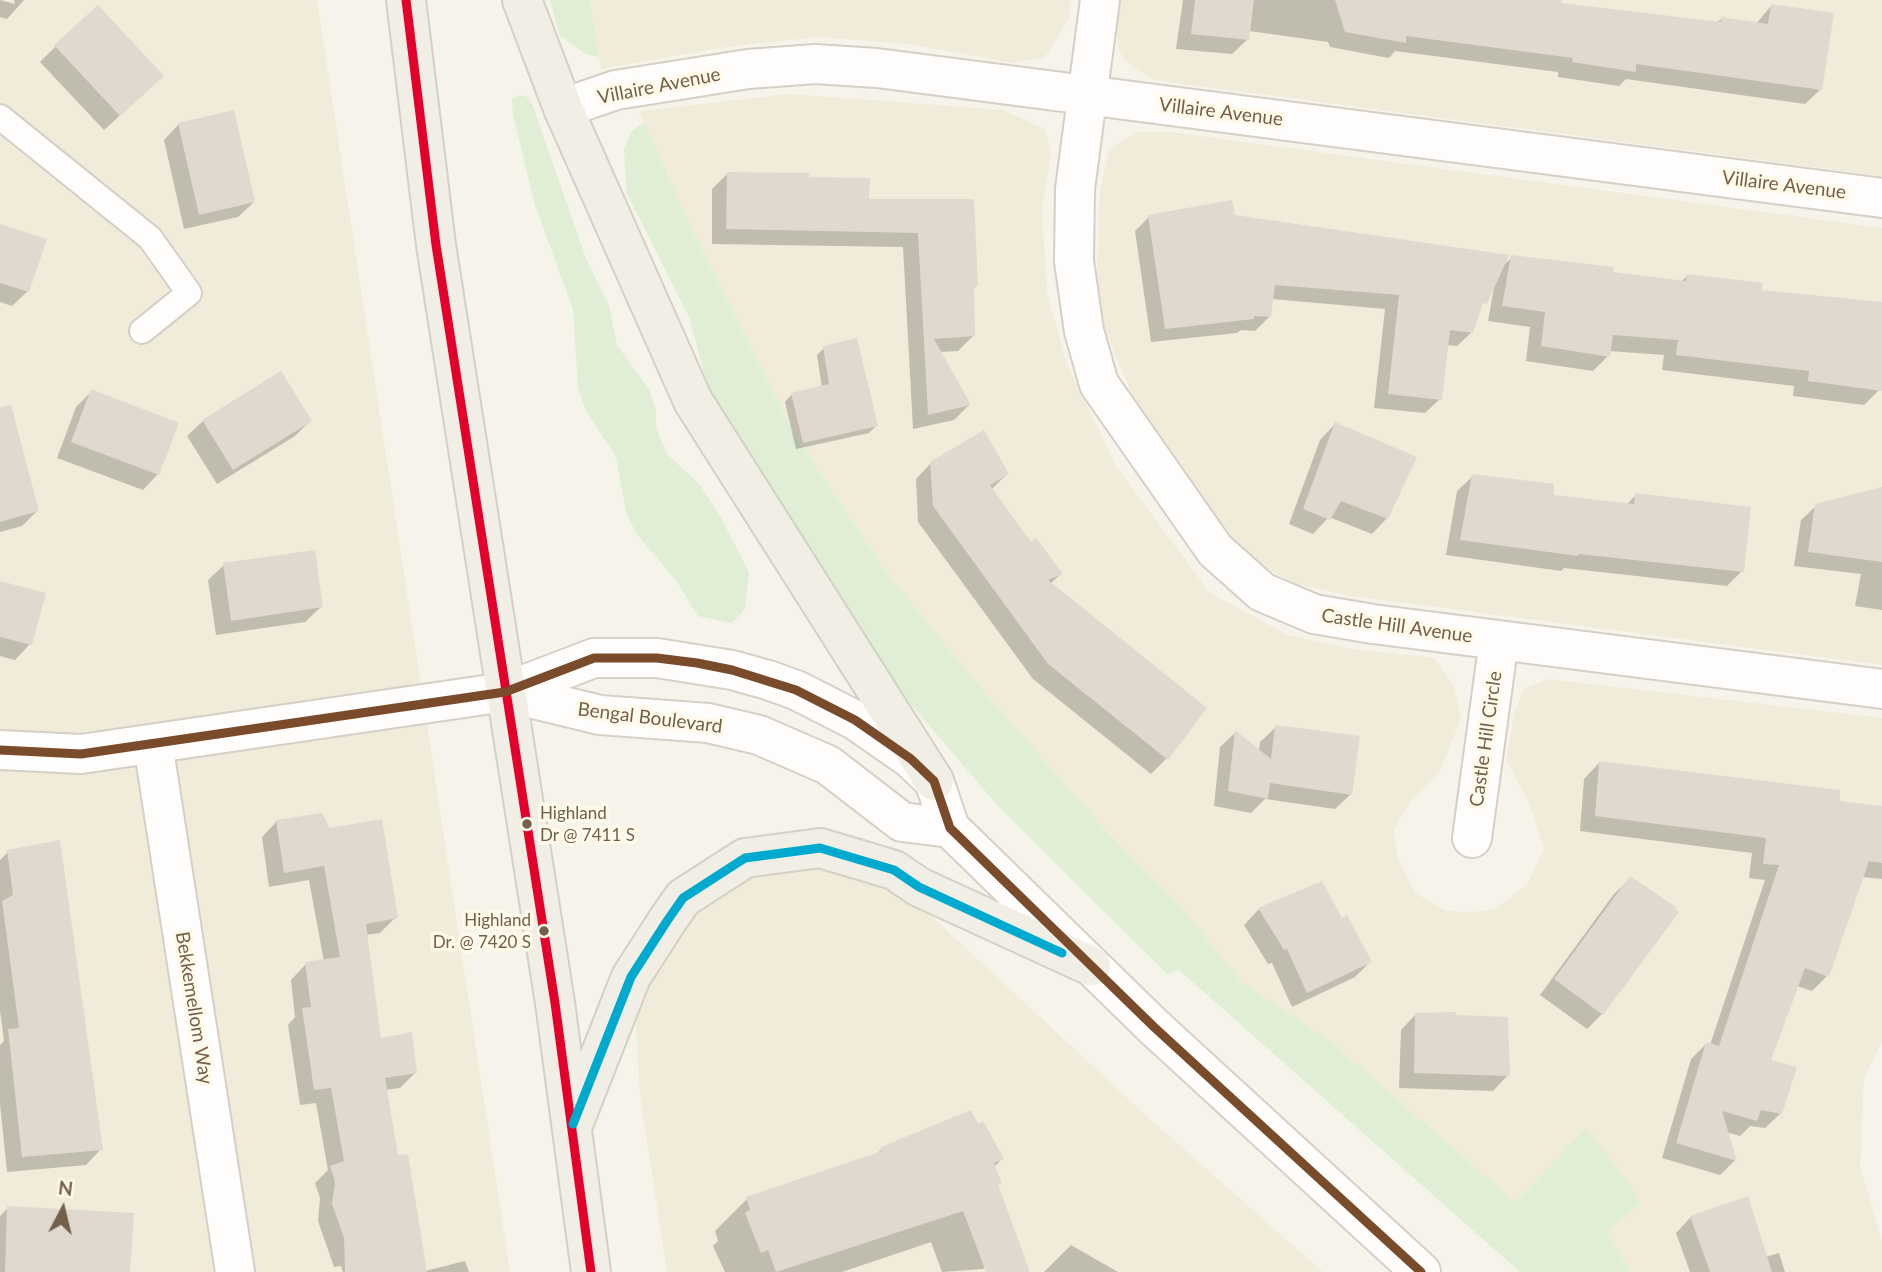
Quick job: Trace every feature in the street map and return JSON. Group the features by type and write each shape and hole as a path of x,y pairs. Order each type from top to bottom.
{"main road":[{"path":"407,0 436,245 573,1124 591,1272"},
{"path":"522,0 563,108 693,401 934,781"},
{"path":"573,1124 631,977 667,921 683,898 745,858 820,848 894,870 919,887 1091,966"}],"street":[{"name":"Castle Hill Avenue","path":"1100,0 1074,189 1074,261 1084,331 1099,384 1216,550 1262,592 1314,614 1882,689"},
{"name":"Villaire Avenue","path":"563,108 616,90 748,69 815,64 877,68 1882,198"},
{"name":"Castle Hill Circle","path":"1472,838 1499,640"},
{"path":"0,750 81,754 505,692 594,658 657,658 732,670 796,690 855,720 911,759 934,781 950,828 1313,1176 1421,1272"},
{"name":"Bengal Boulevard","path":"505,692 600,715 699,722 759,735 828,765 902,822 950,828"},
{"name":"Bekkemellom Way","path":"153,744 234,1272"}],"lane":[{"path":"0,117 150,238 189,293 142,331"}],"shaded area":[{"path":"0,0 317,0 510,1272 0,1272"},
{"path":"590,0 1071,0 1068,20 1045,57 1014,63 908,44 817,37 719,48 601,69"},
{"path":"1121,0 1882,0 1882,176 1153,80 1129,64 1119,51 1116,33"},
{"path":"790,94 1003,110 1046,130 1051,155 1042,211 1047,292 1066,362 1116,466 1209,592 1288,635 1353,649 1434,658 1453,684 1461,719 1440,771 1411,802 1394,829 1397,857 1415,893 1446,911 1496,909 1528,883 1544,849 1529,802 1506,760 1514,715 1523,689 1548,679 1882,718 1882,1042 1864,1078 1860,1166 1882,1241 1882,1272 1630,1272 1606,1231 1586,1128 1515,1202 1330,1041 1242,983 1182,908 1108,833 995,705 884,570 793,432 694,234 639,111"},
{"path":"1135,132 1170,132 1882,228 1882,665 1351,596 1296,584 1256,563 1219,522 1134,400 1104,327 1097,275 1100,190 1109,150"},
{"path":"783,864 847,867 900,887 1151,1120 1323,1272 667,1272 640,1095 636,1028 639,996 694,909 733,881"}],"green space":[{"path":"550,0 590,0 599,57 586,54 560,36"},
{"path":"519,95 526,96 532,104 587,261 609,306 617,345 649,389 656,410 656,428 667,454 700,485 720,516 749,572 745,609 732,623 698,616 677,582 636,533 626,512 616,457 585,409 578,386 573,309 535,205 513,115 512,99"},
{"path":"644,122 694,234 793,432 884,570 995,705 1108,833 1182,908 1242,983 1330,1041 1515,1202 1586,1128 1634,1191 1640,1203 1606,1231 1630,1272 1520,1272 1178,969 1168,975 998,806 910,703 841,608 711,399 689,317 627,194 624,149 631,132"}],"building":[{"path":"1195,0 1254,0 1249,40 1191,34"},
{"path":"1335,0 1562,0 1561,3 1721,22 1721,17 1768,24 1771,4 1834,13 1822,90 1636,64 1636,72 1572,62 1573,58 1406,36 1406,43 1345,32"},
{"path":"98,5 164,76 120,116 54,45"},
{"path":"234,110 255,202 199,215 178,123"},
{"path":"727,172 810,173 809,177 870,178 869,199 974,199 978,286 974,286 975,336 934,339 971,405 928,415 918,233 726,229"},
{"path":"1232,200 1235,215 1509,255 1487,304 1483,303 1473,333 1450,330 1442,400 1388,394 1399,295 1275,285 1271,317 1254,316 1254,319 1165,329 1148,215"},
{"path":"0,224 47,239 29,292 0,283"},
{"path":"1511,255 1614,267 1613,272 1686,281 1687,274 1763,283 1762,290 1882,302 1882,391 1808,381 1809,371 1676,355 1678,340 1613,335 1610,357 1541,346 1545,312 1502,306"},
{"path":"857,338 878,426 803,443 791,393 829,384 823,346"},
{"path":"281,371 312,421 233,470 202,420"},
{"path":"91,389 179,423 159,475 71,442"},
{"path":"11,405 39,511 0,522 0,407"},
{"path":"1335,422 1417,457 1388,519 1341,501 1330,520 1303,509"},
{"path":"984,430 1009,474 990,485 1031,542 1036,538 1063,574 1048,580 1207,708 1168,760 1048,664 933,506 930,462"},
{"path":"1472,474 1554,484 1554,495 1634,504 1635,493 1751,507 1744,572 1578,556 1460,540"},
{"path":"1882,487 1882,562 1808,552 1815,504"},
{"path":"315,550 323,607 231,621 223,563"},
{"path":"0,581 46,593 32,645 0,637"},
{"path":"1275,725 1360,736 1352,795 1270,783 1268,799 1228,791 1235,730 1271,759"},
{"path":"1599,761 1840,790 1840,801 1882,806 1882,863 1869,861 1829,977 1805,968 1771,1060 1797,1067 1782,1114 1761,1110 1757,1121 1722,1111 1737,1161 1676,1143 1706,1042 1719,1046 1779,865 1763,864 1766,838 1595,816"},
{"path":"322,813 330,828 382,819 398,918 366,924 381,1038 412,1032 417,1073 385,1078 398,1155 408,1154 427,1272 345,1272 344,1238 332,1204 335,1182 330,1166 344,1161 331,1088 314,1090 302,1008 311,1007 305,962 340,957 324,866 284,873 276,820"},
{"path":"60,840 103,1150 22,1157 8,1029 19,1028 2,901 13,895 7,850"},
{"path":"1630,876 1676,907 1679,912 1603,1015 1554,979"},
{"path":"1322,881 1342,918 1347,915 1372,962 1307,993 1287,949 1284,950 1258,908"},
{"path":"1456,1012 1456,1015 1508,1017 1510,1076 1414,1073 1415,1013"},
{"path":"971,1110 978,1124 983,1121 1004,1159 994,1163 1002,1184 998,1185 1030,1272 986,1272 963,1211 776,1272 768,1250 761,1253 745,1213 750,1210 746,1197 882,1151 881,1147"},
{"path":"1748,1196 1772,1272 1710,1272 1690,1216"},
{"path":"7,1206 134,1213 130,1272 5,1272"}],"transit line":[{"path":"406,0 436,245 555,1003 591,1272"},
{"path":"0,750 81,754 505,692 594,658 657,658 697,663 732,670 796,690 855,720 911,759 934,781 950,828 1154,1027 1421,1272"},
{"path":"573,1124 631,977 667,921 683,898 745,858 820,848 894,870 919,887 1062,953"}],"place":[{"name":"Highland Dr @ 7411 S","path":"527,824"},
{"name":"Highland Dr. @ 7420 S","path":"544,931"}]}
